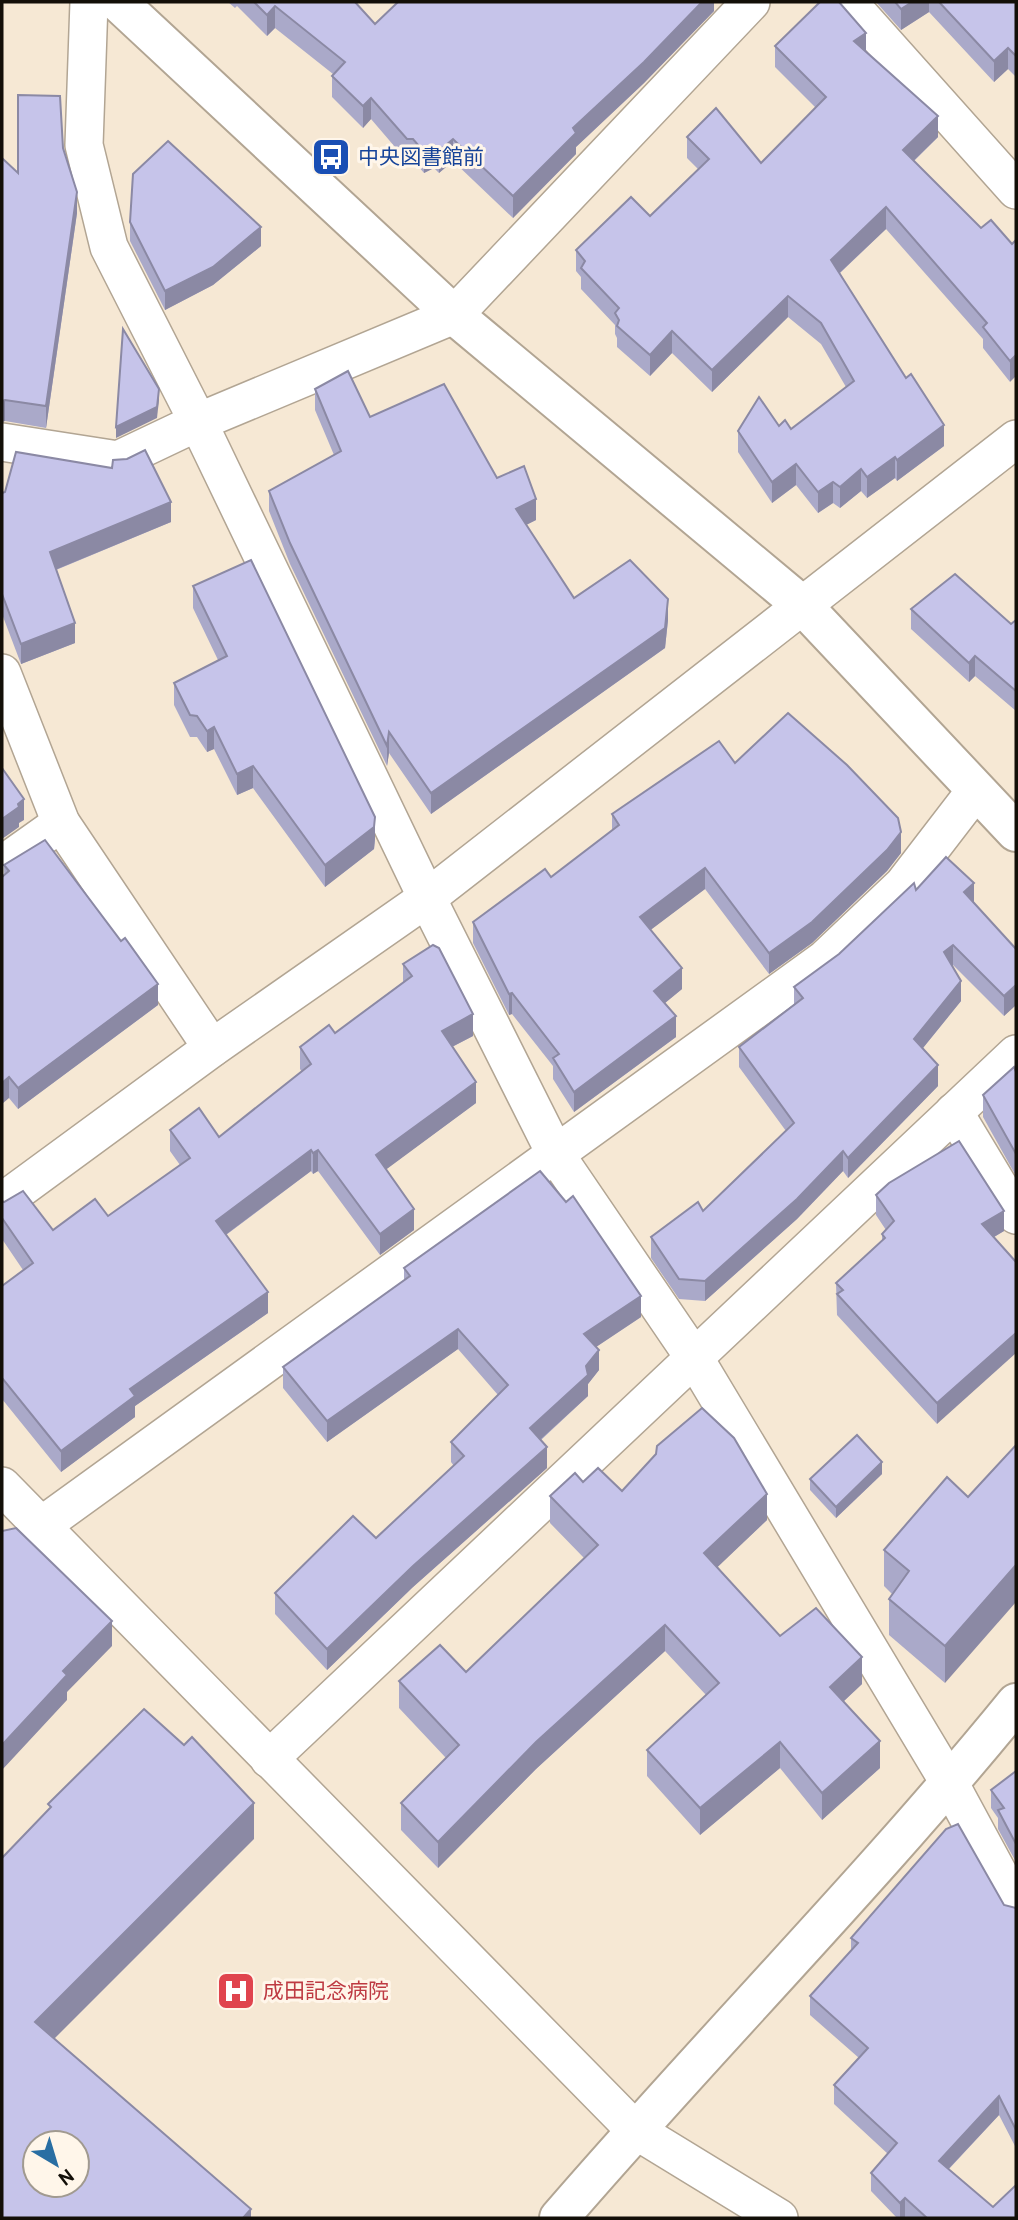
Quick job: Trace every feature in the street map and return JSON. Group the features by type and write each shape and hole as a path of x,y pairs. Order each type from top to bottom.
{"street":[{"path":"89,2 84,145 108,247 198,422 427,898 556,1155 695,1359 950,1784 1016,1906"},
{"path":"118,2 454,316 803,606 1016,832"},
{"path":"2,442 118,460 198,422 454,316 751,2"},
{"path":"848,2 1016,190"},
{"path":"2,1202 212,1048 427,898 1016,439"},
{"path":"2,673 61,823 212,1048"},
{"path":"779,2218 635,2130 269,1759 16,1511 556,1155 825,960 903,885 976,790"},
{"path":"2,865 61,823"},
{"path":"269,1759 1016,1054"},
{"path":"954,1112 1016,1215"},
{"path":"559,2218 635,2130 950,1784 1016,1703"}],"building":[{"path":"254,2 355,2 375,24 398,2 702,2 644,62 573,128 576,133 513,196 453,139 439,151 434,146 424,152 413,139 407,139 371,98 363,106 332,76 345,62 275,6 267,15"},
{"path":"820,2 839,2 866,33 854,41 938,116 903,150 981,228 991,220 1012,244 1016,240 1016,355 1010,361 983,327 987,323 886,207 831,260 906,378 911,374 944,425 897,460 895,457 867,477 861,469 840,487 833,482 818,492 796,464 772,482 738,431 759,397 779,426 785,420 791,429 854,381 821,323 788,296 712,370 672,331 650,355 617,326 619,320 615,313 619,308 581,268 585,261 576,250 631,197 650,216 709,159 687,137 716,108 761,163 826,97 775,46"},
{"path":"895,2 912,2 901,9"},
{"path":"939,2 1016,2 1016,56 1008,48 994,61"},
{"path":"18,95 60,96 63,148 77,192 46,406 2,401 2,158 18,173"},
{"path":"168,141 261,227 213,267 165,291 130,222 133,174"},
{"path":"123,329 159,389 157,407 116,427"},
{"path":"348,371 370,417 444,384 497,478 524,466 536,499 516,509 574,598 630,560 668,599 665,628 431,793 389,732 387,746 290,543 269,491 341,451 315,389"},
{"path":"145,450 171,502 50,552 75,623 21,644 2,594 2,493 5,492 16,452 112,468 113,460 127,459"},
{"path":"251,560 375,817 374,827 325,865 253,766 237,774 214,727 207,731 197,716 190,715 174,683 227,656 193,586"},
{"path":"955,574 1011,624 1016,620 1016,691 975,656 969,663 911,609"},
{"path":"788,713 847,765 898,818 901,832 887,850 812,922 769,953 705,868 640,917 682,968 654,991 676,1016 574,1092 553,1058 559,1054 512,993 509,994 473,922 545,869 551,877 619,825 612,814 719,741 735,763"},
{"path":"2,768 24,799 18,804 19,807 2,819"},
{"path":"45,840 121,941 125,938 158,984 18,1088 9,1077 2,1083 2,877 9,871 4,865"},
{"path":"946,857 974,883 964,892 1016,949 1016,985 1004,996 953,945 944,952 961,981 914,1039 938,1065 848,1158 843,1151 797,1199 705,1281 679,1279 651,1237 698,1202 703,1211 794,1123 739,1047 803,998 794,987 839,954 914,883 916,890"},
{"path":"433,945 439,948 473,1014 442,1031 476,1082 376,1155 414,1209 380,1234 318,1150 313,1153 311,1150 216,1221 268,1292 130,1389 135,1396 61,1451 2,1378 2,1286 33,1263 2,1218 2,1201 23,1191 53,1230 95,1199 108,1216 190,1158 170,1130 199,1108 219,1137 311,1064 300,1047 329,1025 335,1033 412,976 403,964"},
{"path":"1014,1067 1016,1072 1016,1154 983,1095"},
{"path":"959,1141 1004,1211 982,1224 1016,1262 1016,1333 937,1403 837,1294 843,1290 836,1283 885,1238 882,1234 894,1221 876,1195 889,1183"},
{"path":"540,1171 566,1202 573,1196 641,1296 584,1334 599,1350 586,1366 588,1375 530,1428 547,1447 413,1566 327,1649 275,1593 353,1516 376,1538 464,1456 451,1442 508,1385 458,1329 327,1421 283,1367 410,1276 404,1268"},
{"path":"702,1408 734,1438 767,1494 704,1553 780,1636 816,1608 862,1657 830,1687 880,1741 822,1793 780,1742 700,1808 647,1750 719,1683 665,1625 536,1742 438,1842 401,1803 459,1745 399,1681 440,1645 466,1672 598,1545 550,1496 575,1473 583,1482 598,1468 622,1491 656,1454 657,1446"},
{"path":"857,1435 882,1462 836,1507 810,1479"},
{"path":"1016,1445 1016,1565 945,1646 889,1599 909,1571 884,1550 947,1477 968,1497"},
{"path":"16,1528 112,1621 63,1671 67,1675 2,1745 2,1531"},
{"path":"144,1709 184,1745 192,1737 254,1803 35,2022 251,2209 243,2218 2,2218 2,1858 51,1807 48,1804"},
{"path":"1016,1771 1016,1844 998,1810 1004,1808 991,1790"},
{"path":"958,1824 1004,1905 1016,1908 1016,2130 999,2096 939,2161 993,2207 1016,2185 1016,2218 927,2218 905,2198 900,2203 871,2173 897,2143 834,2085 868,2048 810,1996 858,1943 851,1938 946,1829"}],"place":[{"name":"中央図書館前","path":"331,157"},
{"name":"成田記念病院","path":"236,1991"}]}
